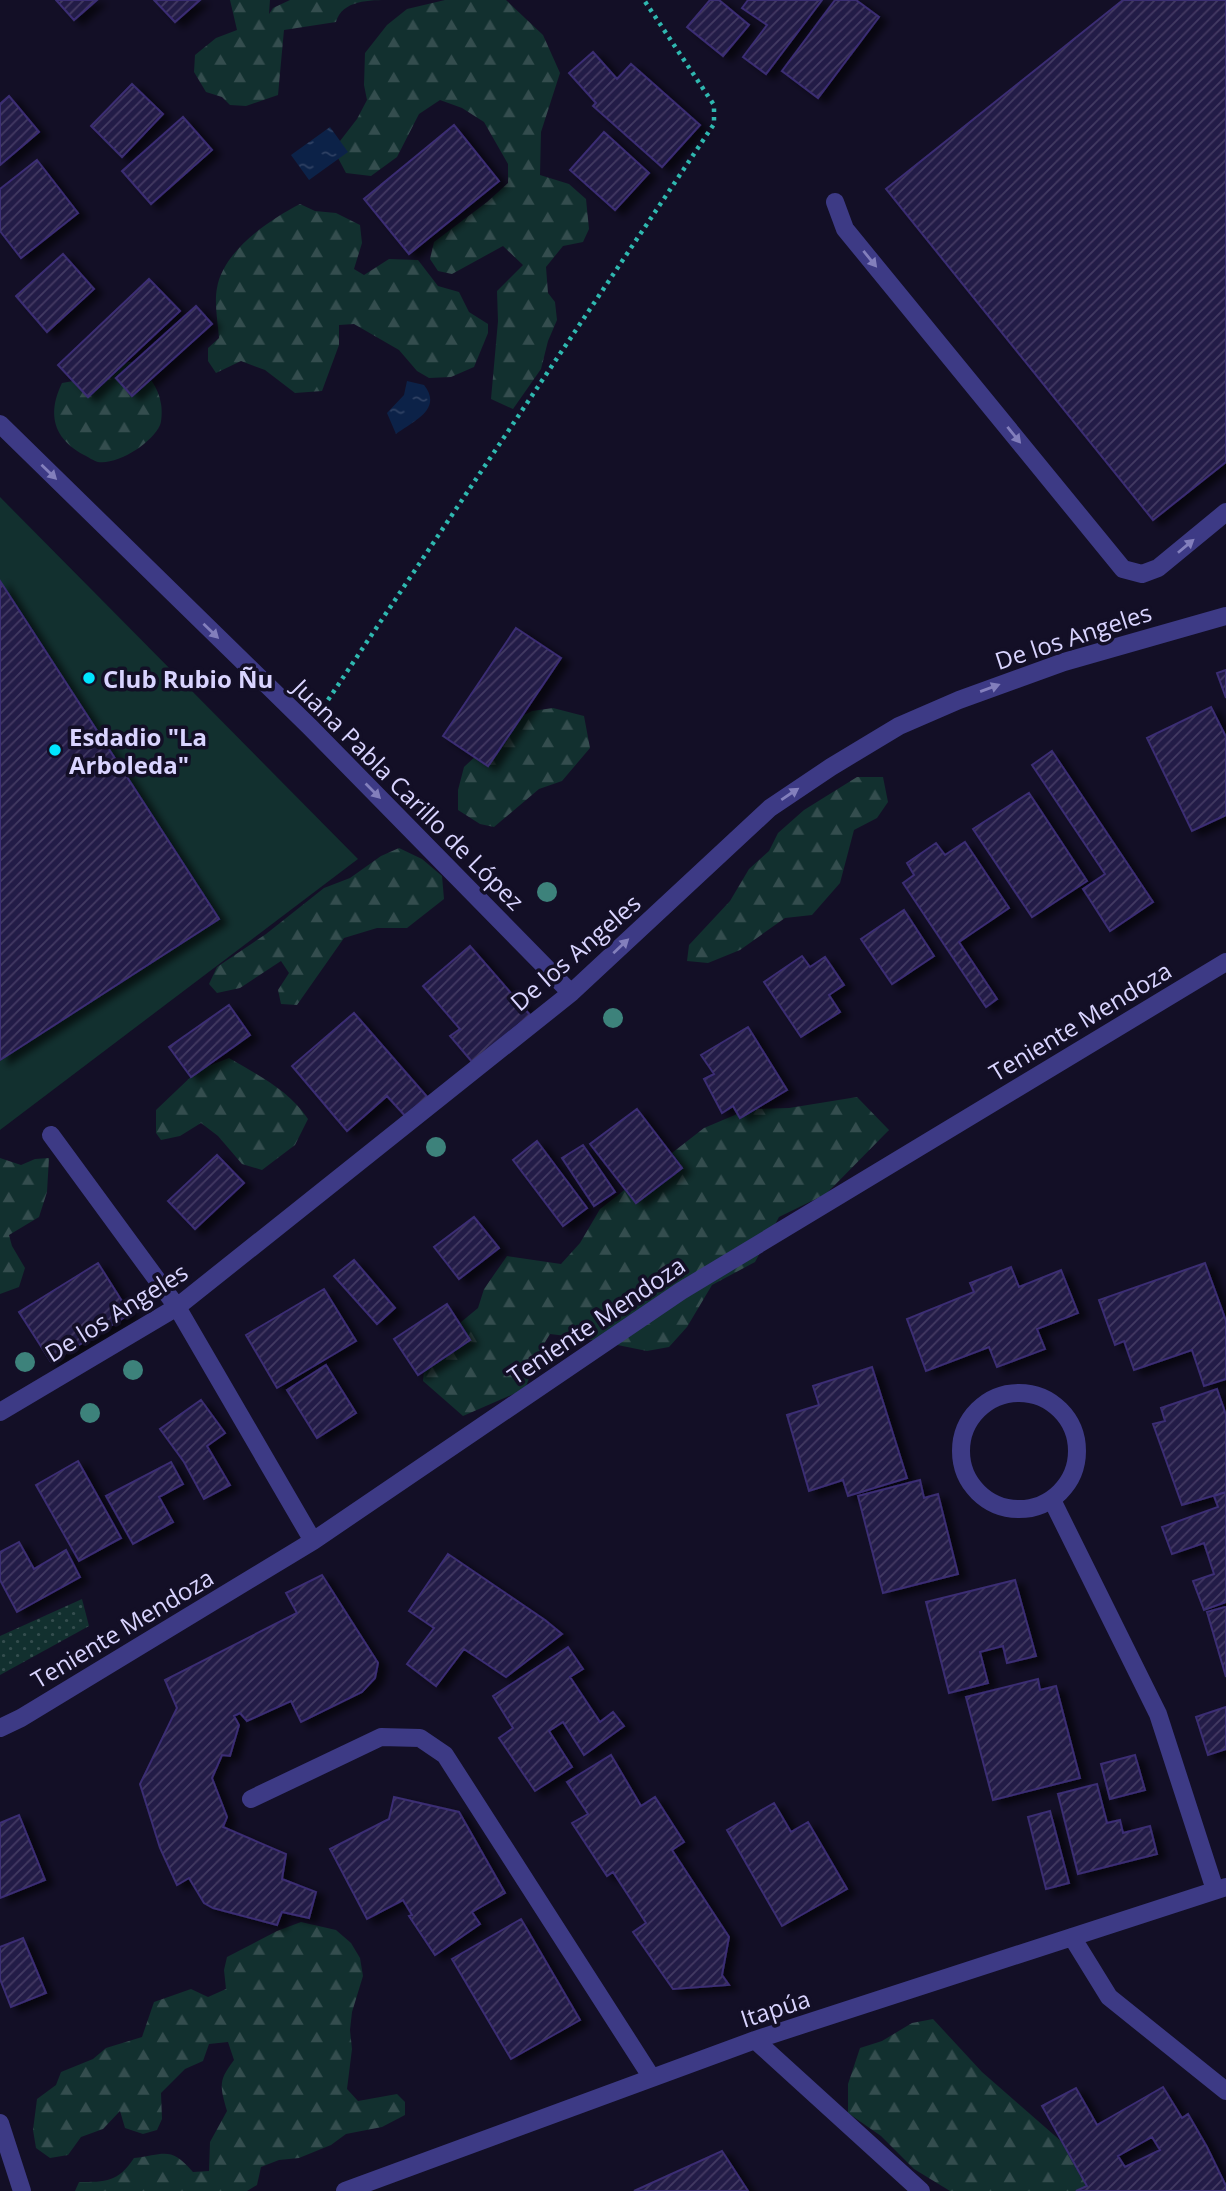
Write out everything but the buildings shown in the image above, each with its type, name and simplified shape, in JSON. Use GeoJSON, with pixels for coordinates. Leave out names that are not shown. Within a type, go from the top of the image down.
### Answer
{"type":"FeatureCollection","features":[{"type":"Feature","properties":{"kind":"street"},"geometry":{"type":"LineString","coordinates":[[835,202],[845,229],[1123,569],[1142,573],[1158,568],[1226,512]]}},
{"type":"Feature","properties":{"kind":"street","name":"Juana Pabla Carillo de López"},"geometry":{"type":"LineString","coordinates":[[0,425],[310,727],[571,993]]}},
{"type":"Feature","properties":{"kind":"street","name":"De los Angeles"},"geometry":{"type":"LineString","coordinates":[[0,1412],[177,1307],[571,993],[770,808],[831,767],[899,726],[959,700],[1064,662],[1226,616]]}},
{"type":"Feature","properties":{"kind":"street","name":"Teniente Mendoza"},"geometry":{"type":"LineString","coordinates":[[0,1728],[22,1718],[313,1541],[681,1291],[1226,962]]}},
{"type":"Feature","properties":{"kind":"street"},"geometry":{"type":"LineString","coordinates":[[51,1135],[177,1307],[313,1541]]}},
{"type":"Feature","properties":{"kind":"street"},"geometry":{"type":"LineString","coordinates":[[1027,1393],[1054,1403],[1072,1425],[1078,1452],[1071,1480],[1052,1500],[1025,1510],[997,1506],[974,1489],[961,1464],[962,1436],[975,1411],[999,1395],[1027,1393]]}},
{"type":"Feature","properties":{"kind":"street"},"geometry":{"type":"LineString","coordinates":[[1052,1500],[1158,1714],[1220,1888]]}},
{"type":"Feature","properties":{"kind":"street"},"geometry":{"type":"LineString","coordinates":[[251,1799],[382,1737],[420,1738],[445,1755],[652,2078]]}},
{"type":"Feature","properties":{"kind":"street","name":"Itapúa"},"geometry":{"type":"LineString","coordinates":[[345,2191],[755,2040],[1220,1888]]}},
{"type":"Feature","properties":{"kind":"street"},"geometry":{"type":"LineString","coordinates":[[1072,1937],[1109,1997],[1226,2091]]}},
{"type":"Feature","properties":{"kind":"street"},"geometry":{"type":"LineString","coordinates":[[755,2040],[921,2191]]}},
{"type":"Feature","properties":{"kind":"street"},"geometry":{"type":"LineString","coordinates":[[0,2123],[22,2191]]}},
{"type":"Feature","properties":{"kind":"path"},"geometry":{"type":"LineString","coordinates":[[310,727],[714,124],[714,105],[645,0]]}},
{"type":"Feature","properties":{"kind":"green space"},"geometry":{"type":"Polygon","coordinates":[[[230,0],[270,0],[269,14],[273,8],[290,0],[390,0],[350,5],[339,15],[336,22],[284,30],[278,95],[246,106],[230,105],[222,97],[206,92],[194,72],[195,55],[216,38],[237,30],[230,0]]]}},
{"type":"Feature","properties":{"kind":"green space"},"geometry":{"type":"Polygon","coordinates":[[[445,0],[506,0],[543,35],[560,73],[541,132],[540,175],[569,184],[586,199],[589,229],[583,242],[563,246],[546,267],[548,293],[555,302],[557,320],[541,369],[513,409],[491,399],[498,321],[497,291],[523,265],[503,246],[452,274],[438,271],[430,259],[434,242],[508,183],[508,164],[484,122],[462,108],[440,100],[419,114],[397,157],[371,176],[346,173],[338,158],[340,141],[367,100],[364,85],[365,53],[387,25],[407,9],[445,0]]]}},
{"type":"Feature","properties":{"kind":"green space"},"geometry":{"type":"Polygon","coordinates":[[[300,204],[315,211],[336,213],[360,225],[362,243],[354,269],[364,275],[389,259],[418,260],[438,286],[459,292],[469,312],[488,324],[488,333],[474,367],[451,377],[429,378],[417,371],[399,350],[354,324],[339,325],[339,345],[322,391],[295,393],[265,370],[241,361],[216,373],[208,361],[208,348],[219,338],[216,300],[221,274],[249,238],[300,204]]]}},
{"type":"Feature","properties":{"kind":"green space"},"geometry":{"type":"Polygon","coordinates":[[[129,362],[137,362],[155,387],[160,398],[161,423],[150,439],[134,451],[115,460],[98,462],[74,448],[59,433],[54,415],[57,394],[62,383],[79,380],[129,362]]]}},
{"type":"Feature","properties":{"kind":"green space","name":"Club Rubio Ñu"},"geometry":{"type":"Polygon","coordinates":[[[0,497],[358,859],[0,1130],[0,497]]]}},
{"type":"Feature","properties":{"kind":"green space"},"geometry":{"type":"Polygon","coordinates":[[[553,708],[584,716],[590,748],[562,781],[539,789],[494,827],[480,824],[458,810],[458,790],[464,767],[514,720],[532,711],[553,708]]]}},
{"type":"Feature","properties":{"kind":"green space"},"geometry":{"type":"Polygon","coordinates":[[[857,777],[883,777],[888,802],[877,818],[854,830],[840,883],[812,915],[785,918],[740,950],[708,963],[687,961],[689,945],[730,901],[749,869],[769,851],[778,833],[804,810],[857,777]]]}},
{"type":"Feature","properties":{"kind":"green space"},"geometry":{"type":"Polygon","coordinates":[[[399,848],[422,859],[442,876],[444,899],[407,928],[377,928],[344,938],[297,1005],[281,1004],[278,990],[289,973],[281,961],[240,988],[217,993],[209,984],[217,967],[266,934],[324,888],[350,878],[381,856],[399,848]]]}},
{"type":"Feature","properties":{"kind":"green space"},"geometry":{"type":"Polygon","coordinates":[[[229,1058],[282,1091],[308,1119],[295,1145],[262,1170],[242,1164],[218,1136],[201,1123],[180,1136],[161,1140],[156,1133],[156,1110],[198,1070],[229,1058]]]}},
{"type":"Feature","properties":{"kind":"green space"},"geometry":{"type":"Polygon","coordinates":[[[857,1097],[889,1130],[826,1194],[779,1217],[755,1262],[712,1285],[687,1327],[669,1347],[647,1351],[550,1334],[539,1352],[525,1389],[463,1416],[423,1381],[426,1351],[478,1308],[484,1289],[507,1256],[561,1264],[580,1243],[600,1209],[704,1128],[749,1109],[789,1108],[857,1097]]]}},
{"type":"Feature","properties":{"kind":"green space"},"geometry":{"type":"Polygon","coordinates":[[[0,1158],[21,1165],[35,1159],[49,1158],[47,1192],[39,1217],[9,1235],[25,1268],[19,1287],[0,1294],[0,1158]]]}},
{"type":"Feature","properties":{"kind":"green space"},"geometry":{"type":"Polygon","coordinates":[[[82,1599],[89,1626],[0,1675],[0,1636],[82,1599]]]}},
{"type":"Feature","properties":{"kind":"green space"},"geometry":{"type":"Polygon","coordinates":[[[301,1922],[336,1930],[351,1943],[360,1958],[363,1976],[352,2012],[352,2049],[347,2089],[358,2101],[397,2094],[405,2102],[405,2115],[382,2127],[346,2134],[331,2145],[299,2158],[279,2160],[261,2167],[257,2185],[247,2191],[75,2191],[79,2182],[111,2179],[122,2172],[134,2158],[153,2155],[173,2155],[193,2172],[209,2171],[210,2142],[227,2111],[222,2084],[225,2073],[234,2060],[228,2042],[209,2044],[203,2061],[185,2069],[161,2093],[162,2119],[157,2130],[143,2134],[125,2128],[120,2111],[103,2129],[81,2137],[68,2155],[50,2158],[36,2148],[33,2130],[37,2099],[56,2085],[61,2072],[93,2059],[106,2048],[142,2037],[154,2002],[191,1989],[208,1997],[226,1989],[224,1970],[227,1957],[277,1931],[301,1922]]]}},
{"type":"Feature","properties":{"kind":"green space"},"geometry":{"type":"Polygon","coordinates":[[[933,2019],[982,2072],[1109,2183],[1107,2191],[950,2191],[914,2169],[881,2136],[848,2113],[848,2084],[860,2048],[882,2041],[912,2023],[933,2019]]]}},
{"type":"Feature","properties":{"kind":"water"},"geometry":{"type":"Polygon","coordinates":[[[330,127],[348,152],[309,180],[291,155],[330,127]]]}},
{"type":"Feature","properties":{"kind":"water"},"geometry":{"type":"Polygon","coordinates":[[[407,381],[424,385],[430,401],[424,414],[396,434],[387,413],[404,395],[407,381]]]}},
{"type":"Feature","properties":{"kind":"place","name":"Club Rubio Ñu"},"geometry":{"type":"Point","coordinates":[89,678]}},
{"type":"Feature","properties":{"kind":"place","name":"Esdadio \"La Arboleda\""},"geometry":{"type":"Point","coordinates":[55,750]}}]}
